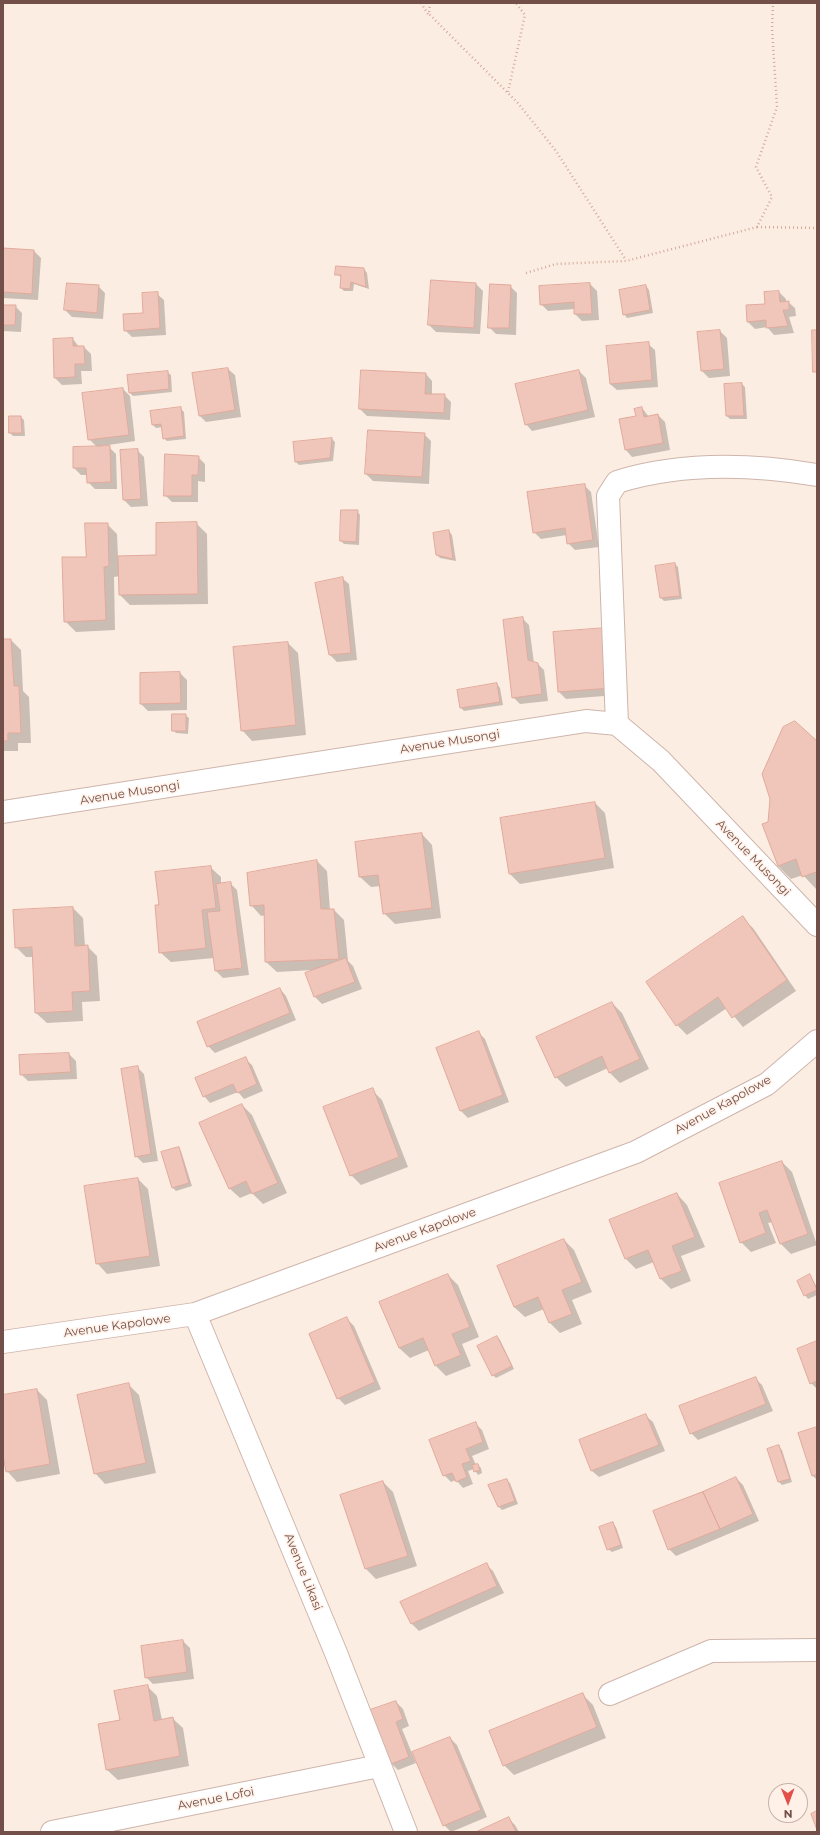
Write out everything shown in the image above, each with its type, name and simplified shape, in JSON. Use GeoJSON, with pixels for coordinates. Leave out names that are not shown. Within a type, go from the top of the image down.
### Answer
{"type":"FeatureCollection","features":[{"type":"Feature","properties":{"kind":"street"},"geometry":{"type":"LineString","coordinates":[[617,724],[608,496],[617,482],[652,473],[690,468],[779,469],[817,475]]}},
{"type":"Feature","properties":{"kind":"street","name":"Avenue Musongi"},"geometry":{"type":"LineString","coordinates":[[3,812],[586,721],[617,724],[661,761],[817,925]]}},
{"type":"Feature","properties":{"kind":"street","name":"Avenue Kapolowe"},"geometry":{"type":"LineString","coordinates":[[3,1342],[195,1314],[636,1152],[768,1084],[817,1041]]}},
{"type":"Feature","properties":{"kind":"street","name":"Avenue Likasi"},"geometry":{"type":"LineString","coordinates":[[195,1314],[336,1654],[406,1832]]}},
{"type":"Feature","properties":{"kind":"street"},"geometry":{"type":"LineString","coordinates":[[610,1694],[711,1651],[817,1650]]}},
{"type":"Feature","properties":{"kind":"street","name":"Avenue Lofoi"},"geometry":{"type":"LineString","coordinates":[[52,1832],[379,1766]]}},
{"type":"Feature","properties":{"kind":"path"},"geometry":{"type":"LineString","coordinates":[[421,3],[429,14],[508,92],[556,151],[626,261]]}},
{"type":"Feature","properties":{"kind":"path"},"geometry":{"type":"LineString","coordinates":[[429,14],[430,3]]}},
{"type":"Feature","properties":{"kind":"path"},"geometry":{"type":"LineString","coordinates":[[508,92],[525,15],[516,3]]}},
{"type":"Feature","properties":{"kind":"path"},"geometry":{"type":"LineString","coordinates":[[756,227],[772,197],[756,167],[777,107],[772,29],[773,3]]}},
{"type":"Feature","properties":{"kind":"path"},"geometry":{"type":"LineString","coordinates":[[526,273],[556,264],[626,261],[756,227],[817,228]]}},
{"type":"Feature","properties":{"kind":"building"},"geometry":{"type":"Polygon","coordinates":[[[3,248],[34,250],[32,294],[3,292],[3,248]]]}},
{"type":"Feature","properties":{"kind":"building"},"geometry":{"type":"Polygon","coordinates":[[[336,266],[364,268],[366,287],[351,282],[350,289],[340,288],[341,275],[335,275],[336,266]]]}},
{"type":"Feature","properties":{"kind":"building"},"geometry":{"type":"Polygon","coordinates":[[[431,280],[476,283],[474,328],[428,325],[431,280]]]}},
{"type":"Feature","properties":{"kind":"building"},"geometry":{"type":"Polygon","coordinates":[[[67,283],[99,285],[97,313],[64,310],[67,283]]]}},
{"type":"Feature","properties":{"kind":"building"},"geometry":{"type":"Polygon","coordinates":[[[590,283],[592,314],[574,314],[574,302],[540,305],[539,286],[590,283]]]}},
{"type":"Feature","properties":{"kind":"building"},"geometry":{"type":"Polygon","coordinates":[[[490,284],[511,285],[509,328],[488,328],[490,284]]]}},
{"type":"Feature","properties":{"kind":"building"},"geometry":{"type":"Polygon","coordinates":[[[646,285],[650,310],[623,315],[619,290],[646,285]]]}},
{"type":"Feature","properties":{"kind":"building"},"geometry":{"type":"Polygon","coordinates":[[[779,291],[780,302],[789,301],[789,310],[783,310],[788,326],[766,328],[766,320],[747,322],[746,305],[765,304],[764,292],[779,291]]]}},
{"type":"Feature","properties":{"kind":"building"},"geometry":{"type":"Polygon","coordinates":[[[158,292],[160,328],[124,331],[123,314],[143,313],[142,293],[158,292]]]}},
{"type":"Feature","properties":{"kind":"building"},"geometry":{"type":"Polygon","coordinates":[[[3,305],[16,305],[15,325],[3,325],[3,305]]]}},
{"type":"Feature","properties":{"kind":"building"},"geometry":{"type":"Polygon","coordinates":[[[720,330],[724,369],[701,371],[697,332],[720,330]]]}},
{"type":"Feature","properties":{"kind":"building"},"geometry":{"type":"Polygon","coordinates":[[[812,330],[817,330],[817,372],[813,372],[812,330]]]}},
{"type":"Feature","properties":{"kind":"building"},"geometry":{"type":"Polygon","coordinates":[[[73,338],[73,346],[84,346],[85,364],[75,364],[75,377],[54,378],[53,339],[73,338]]]}},
{"type":"Feature","properties":{"kind":"building"},"geometry":{"type":"Polygon","coordinates":[[[649,342],[652,380],[610,384],[606,346],[649,342]]]}},
{"type":"Feature","properties":{"kind":"building"},"geometry":{"type":"Polygon","coordinates":[[[228,368],[235,410],[199,416],[192,373],[228,368]]]}},
{"type":"Feature","properties":{"kind":"building"},"geometry":{"type":"Polygon","coordinates":[[[361,370],[426,373],[425,394],[445,394],[444,413],[359,409],[361,370]]]}},
{"type":"Feature","properties":{"kind":"building"},"geometry":{"type":"Polygon","coordinates":[[[579,370],[588,410],[525,425],[515,384],[579,370]]]}},
{"type":"Feature","properties":{"kind":"building"},"geometry":{"type":"Polygon","coordinates":[[[168,371],[169,389],[129,393],[127,375],[168,371]]]}},
{"type":"Feature","properties":{"kind":"building"},"geometry":{"type":"Polygon","coordinates":[[[742,383],[744,416],[726,416],[724,384],[742,383]]]}},
{"type":"Feature","properties":{"kind":"building"},"geometry":{"type":"Polygon","coordinates":[[[123,388],[129,435],[88,440],[82,393],[123,388]]]}},
{"type":"Feature","properties":{"kind":"building"},"geometry":{"type":"Polygon","coordinates":[[[181,407],[184,436],[163,439],[161,424],[152,425],[150,411],[181,407]]]}},
{"type":"Feature","properties":{"kind":"building"},"geometry":{"type":"Polygon","coordinates":[[[642,407],[644,417],[658,414],[663,443],[625,450],[619,419],[636,416],[634,409],[642,407]]]}},
{"type":"Feature","properties":{"kind":"building"},"geometry":{"type":"Polygon","coordinates":[[[9,416],[21,416],[22,433],[9,433],[9,416]]]}},
{"type":"Feature","properties":{"kind":"building"},"geometry":{"type":"Polygon","coordinates":[[[368,430],[425,433],[422,477],[365,474],[368,430]]]}},
{"type":"Feature","properties":{"kind":"building"},"geometry":{"type":"Polygon","coordinates":[[[332,438],[330,458],[295,462],[293,442],[332,438]]]}},
{"type":"Feature","properties":{"kind":"building"},"geometry":{"type":"Polygon","coordinates":[[[110,446],[111,482],[87,483],[86,468],[73,468],[73,447],[110,446]]]}},
{"type":"Feature","properties":{"kind":"building"},"geometry":{"type":"Polygon","coordinates":[[[138,449],[141,499],[123,500],[120,450],[138,449]]]}},
{"type":"Feature","properties":{"kind":"building"},"geometry":{"type":"Polygon","coordinates":[[[165,454],[199,456],[198,475],[192,475],[192,496],[164,496],[165,454]]]}},
{"type":"Feature","properties":{"kind":"building"},"geometry":{"type":"Polygon","coordinates":[[[585,484],[593,540],[567,544],[565,528],[533,533],[527,492],[585,484]]]}},
{"type":"Feature","properties":{"kind":"building"},"geometry":{"type":"Polygon","coordinates":[[[341,510],[358,510],[356,542],[340,541],[341,510]]]}},
{"type":"Feature","properties":{"kind":"building"},"geometry":{"type":"Polygon","coordinates":[[[197,522],[198,594],[119,595],[118,556],[156,555],[156,523],[197,522]]]}},
{"type":"Feature","properties":{"kind":"building"},"geometry":{"type":"Polygon","coordinates":[[[85,523],[108,523],[109,566],[104,567],[106,620],[64,622],[62,557],[86,557],[85,523]]]}},
{"type":"Feature","properties":{"kind":"building"},"geometry":{"type":"Polygon","coordinates":[[[449,530],[453,559],[436,555],[433,533],[449,530]]]}},
{"type":"Feature","properties":{"kind":"building"},"geometry":{"type":"Polygon","coordinates":[[[675,563],[680,596],[660,598],[655,566],[675,563]]]}},
{"type":"Feature","properties":{"kind":"building"},"geometry":{"type":"Polygon","coordinates":[[[343,577],[351,653],[329,655],[315,583],[343,577]]]}},
{"type":"Feature","properties":{"kind":"building"},"geometry":{"type":"Polygon","coordinates":[[[523,617],[528,660],[538,663],[542,694],[512,698],[503,620],[523,617]]]}},
{"type":"Feature","properties":{"kind":"building"},"geometry":{"type":"Polygon","coordinates":[[[606,628],[611,688],[558,692],[553,632],[606,628]]]}},
{"type":"Feature","properties":{"kind":"building"},"geometry":{"type":"Polygon","coordinates":[[[3,639],[11,639],[14,686],[19,686],[21,733],[8,733],[8,741],[3,741],[3,639]]]}},
{"type":"Feature","properties":{"kind":"building"},"geometry":{"type":"Polygon","coordinates":[[[288,642],[296,725],[241,731],[233,647],[288,642]]]}},
{"type":"Feature","properties":{"kind":"building"},"geometry":{"type":"Polygon","coordinates":[[[180,672],[181,703],[140,704],[140,673],[180,672]]]}},
{"type":"Feature","properties":{"kind":"building"},"geometry":{"type":"Polygon","coordinates":[[[497,683],[500,702],[460,708],[457,690],[497,683]]]}},
{"type":"Feature","properties":{"kind":"building"},"geometry":{"type":"Polygon","coordinates":[[[172,714],[186,714],[186,731],[172,731],[172,714]]]}},
{"type":"Feature","properties":{"kind":"building"},"geometry":{"type":"Polygon","coordinates":[[[795,721],[817,741],[817,875],[816,872],[802,877],[796,859],[778,866],[762,824],[768,822],[770,799],[762,774],[783,727],[795,721]]]}},
{"type":"Feature","properties":{"kind":"building"},"geometry":{"type":"Polygon","coordinates":[[[595,802],[605,858],[509,874],[500,818],[595,802]]]}},
{"type":"Feature","properties":{"kind":"building"},"geometry":{"type":"Polygon","coordinates":[[[422,833],[432,908],[383,914],[378,875],[359,877],[355,842],[422,833]]]}},
{"type":"Feature","properties":{"kind":"building"},"geometry":{"type":"Polygon","coordinates":[[[317,860],[321,909],[334,909],[339,959],[265,962],[264,905],[250,906],[247,873],[317,860]]]}},
{"type":"Feature","properties":{"kind":"building"},"geometry":{"type":"Polygon","coordinates":[[[211,866],[216,908],[202,910],[206,948],[159,953],[155,905],[159,905],[155,872],[211,866]]]}},
{"type":"Feature","properties":{"kind":"building"},"geometry":{"type":"Polygon","coordinates":[[[231,882],[242,968],[215,971],[207,912],[220,911],[216,884],[231,882]]]}},
{"type":"Feature","properties":{"kind":"building"},"geometry":{"type":"Polygon","coordinates":[[[73,907],[75,946],[88,945],[90,991],[72,992],[73,1011],[35,1013],[32,947],[15,948],[13,910],[73,907]]]}},
{"type":"Feature","properties":{"kind":"building"},"geometry":{"type":"Polygon","coordinates":[[[743,916],[787,980],[732,1018],[718,997],[676,1026],[646,982],[743,916]]]}},
{"type":"Feature","properties":{"kind":"building"},"geometry":{"type":"Polygon","coordinates":[[[346,958],[355,982],[314,997],[305,973],[346,958]]]}},
{"type":"Feature","properties":{"kind":"building"},"geometry":{"type":"Polygon","coordinates":[[[280,988],[290,1013],[207,1047],[197,1022],[280,988]]]}},
{"type":"Feature","properties":{"kind":"building"},"geometry":{"type":"Polygon","coordinates":[[[612,1002],[640,1059],[609,1073],[602,1056],[555,1078],[536,1037],[612,1002]]]}},
{"type":"Feature","properties":{"kind":"building"},"geometry":{"type":"Polygon","coordinates":[[[479,1031],[503,1095],[460,1111],[436,1048],[479,1031]]]}},
{"type":"Feature","properties":{"kind":"building"},"geometry":{"type":"Polygon","coordinates":[[[69,1053],[71,1072],[20,1075],[19,1055],[69,1053]]]}},
{"type":"Feature","properties":{"kind":"building"},"geometry":{"type":"Polygon","coordinates":[[[246,1057],[257,1084],[237,1093],[233,1084],[203,1097],[195,1078],[246,1057]]]}},
{"type":"Feature","properties":{"kind":"building"},"geometry":{"type":"Polygon","coordinates":[[[138,1066],[151,1154],[135,1157],[121,1069],[138,1066]]]}},
{"type":"Feature","properties":{"kind":"building"},"geometry":{"type":"Polygon","coordinates":[[[373,1088],[399,1157],[350,1176],[323,1107],[373,1088]]]}},
{"type":"Feature","properties":{"kind":"building"},"geometry":{"type":"Polygon","coordinates":[[[242,1104],[278,1183],[252,1194],[246,1181],[229,1189],[199,1123],[242,1104]]]}},
{"type":"Feature","properties":{"kind":"building"},"geometry":{"type":"Polygon","coordinates":[[[179,1147],[189,1183],[172,1188],[161,1152],[179,1147]]]}},
{"type":"Feature","properties":{"kind":"building"},"geometry":{"type":"Polygon","coordinates":[[[782,1161],[808,1234],[780,1244],[767,1210],[759,1213],[766,1233],[740,1243],[719,1183],[782,1161]]]}},
{"type":"Feature","properties":{"kind":"building"},"geometry":{"type":"Polygon","coordinates":[[[138,1178],[150,1256],[96,1264],[84,1186],[138,1178]]]}},
{"type":"Feature","properties":{"kind":"building"},"geometry":{"type":"Polygon","coordinates":[[[677,1193],[695,1237],[672,1246],[682,1271],[660,1279],[648,1250],[625,1259],[609,1220],[677,1193]]]}},
{"type":"Feature","properties":{"kind":"building"},"geometry":{"type":"Polygon","coordinates":[[[564,1239],[582,1282],[562,1290],[572,1314],[549,1323],[538,1297],[514,1307],[497,1266],[564,1239]]]}},
{"type":"Feature","properties":{"kind":"building"},"geometry":{"type":"Polygon","coordinates":[[[448,1274],[470,1327],[452,1334],[461,1355],[435,1366],[423,1338],[399,1348],[379,1302],[448,1274]]]}},
{"type":"Feature","properties":{"kind":"building"},"geometry":{"type":"Polygon","coordinates":[[[810,1274],[817,1290],[804,1296],[797,1281],[810,1274]]]}},
{"type":"Feature","properties":{"kind":"building"},"geometry":{"type":"Polygon","coordinates":[[[347,1317],[375,1382],[337,1399],[309,1334],[347,1317]]]}},
{"type":"Feature","properties":{"kind":"building"},"geometry":{"type":"Polygon","coordinates":[[[497,1336],[512,1366],[492,1376],[477,1346],[497,1336]]]}},
{"type":"Feature","properties":{"kind":"building"},"geometry":{"type":"Polygon","coordinates":[[[817,1341],[817,1381],[810,1384],[797,1349],[817,1341]]]}},
{"type":"Feature","properties":{"kind":"building"},"geometry":{"type":"Polygon","coordinates":[[[756,1377],[766,1404],[690,1434],[679,1406],[756,1377]]]}},
{"type":"Feature","properties":{"kind":"building"},"geometry":{"type":"Polygon","coordinates":[[[129,1383],[146,1463],[94,1474],[77,1395],[129,1383]]]}},
{"type":"Feature","properties":{"kind":"building"},"geometry":{"type":"Polygon","coordinates":[[[37,1389],[50,1464],[6,1472],[3,1456],[3,1395],[37,1389]]]}},
{"type":"Feature","properties":{"kind":"building"},"geometry":{"type":"Polygon","coordinates":[[[646,1414],[659,1445],[591,1471],[579,1440],[646,1414]]]}},
{"type":"Feature","properties":{"kind":"building"},"geometry":{"type":"Polygon","coordinates":[[[476,1422],[483,1442],[466,1449],[471,1461],[462,1464],[467,1477],[456,1482],[452,1473],[443,1476],[429,1440],[476,1422]]]}},
{"type":"Feature","properties":{"kind":"building"},"geometry":{"type":"Polygon","coordinates":[[[817,1427],[817,1474],[812,1476],[798,1433],[817,1427]]]}},
{"type":"Feature","properties":{"kind":"building"},"geometry":{"type":"Polygon","coordinates":[[[779,1445],[790,1479],[778,1482],[767,1449],[779,1445]]]}},
{"type":"Feature","properties":{"kind":"building"},"geometry":{"type":"Polygon","coordinates":[[[478,1464],[480,1470],[474,1472],[472,1465],[478,1464]]]}},
{"type":"Feature","properties":{"kind":"building"},"geometry":{"type":"Polygon","coordinates":[[[736,1477],[753,1514],[720,1529],[703,1492],[736,1477]]]}},
{"type":"Feature","properties":{"kind":"building"},"geometry":{"type":"Polygon","coordinates":[[[507,1479],[515,1501],[498,1507],[488,1485],[507,1479]]]}},
{"type":"Feature","properties":{"kind":"building"},"geometry":{"type":"Polygon","coordinates":[[[383,1481],[408,1556],[365,1569],[340,1495],[383,1481]]]}},
{"type":"Feature","properties":{"kind":"building"},"geometry":{"type":"Polygon","coordinates":[[[703,1492],[720,1529],[668,1550],[653,1511],[703,1492]]]}},
{"type":"Feature","properties":{"kind":"building"},"geometry":{"type":"Polygon","coordinates":[[[613,1522],[621,1545],[607,1550],[599,1527],[613,1522]]]}},
{"type":"Feature","properties":{"kind":"building"},"geometry":{"type":"Polygon","coordinates":[[[487,1563],[497,1586],[411,1624],[400,1602],[487,1563]]]}},
{"type":"Feature","properties":{"kind":"building"},"geometry":{"type":"Polygon","coordinates":[[[183,1640],[187,1672],[145,1678],[141,1646],[183,1640]]]}},
{"type":"Feature","properties":{"kind":"building"},"geometry":{"type":"Polygon","coordinates":[[[148,1685],[154,1721],[173,1717],[180,1756],[106,1770],[98,1724],[120,1720],[114,1691],[148,1685]]]}},
{"type":"Feature","properties":{"kind":"building"},"geometry":{"type":"Polygon","coordinates":[[[583,1693],[597,1727],[503,1766],[489,1731],[583,1693]]]}},
{"type":"Feature","properties":{"kind":"building"},"geometry":{"type":"Polygon","coordinates":[[[396,1701],[403,1719],[396,1722],[409,1757],[391,1764],[370,1710],[396,1701]]]}},
{"type":"Feature","properties":{"kind":"building"},"geometry":{"type":"Polygon","coordinates":[[[450,1737],[481,1810],[443,1826],[412,1752],[450,1737]]]}},
{"type":"Feature","properties":{"kind":"building"},"geometry":{"type":"Polygon","coordinates":[[[817,1811],[817,1830],[811,1814],[817,1811]]]}},
{"type":"Feature","properties":{"kind":"building"},"geometry":{"type":"Polygon","coordinates":[[[509,1817],[516,1832],[476,1832],[509,1817]]]}}]}
